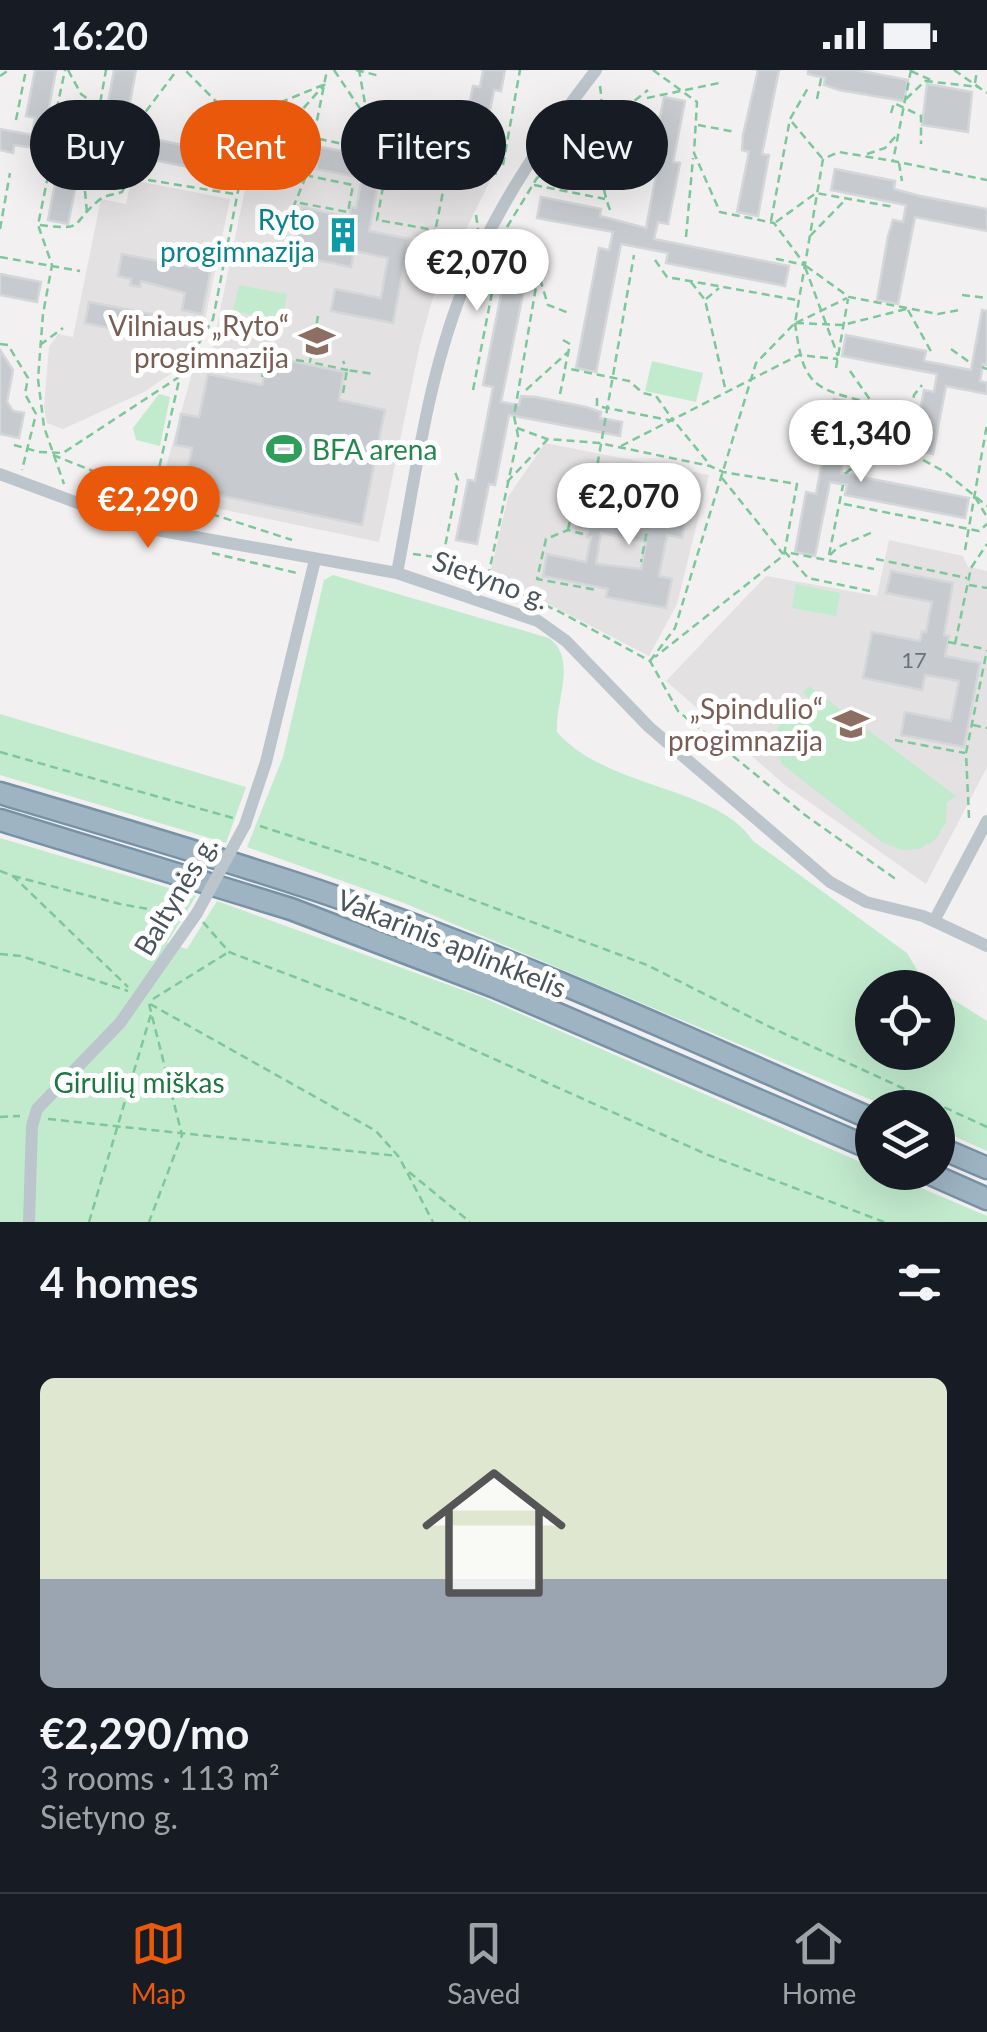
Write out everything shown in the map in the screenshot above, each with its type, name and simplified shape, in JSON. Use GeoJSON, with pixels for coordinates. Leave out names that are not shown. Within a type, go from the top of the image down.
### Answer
{"type":"FeatureCollection","features":[{"type":"Feature","properties":{"kind":"highway","name":"Vakarinis aplinkkelis"},"geometry":{"type":"LineString","coordinates":[[0,793],[321,892],[448,939],[855,1112]]}},
{"type":"Feature","properties":{"kind":"highway","name":"Vakarinis aplinkkelis"},"geometry":{"type":"LineString","coordinates":[[0,820],[291,909],[495,986],[855,1142]]}},
{"type":"Feature","properties":{"kind":"highway"},"geometry":{"type":"LineString","coordinates":[[955,1154],[987,1168]]}},
{"type":"Feature","properties":{"kind":"highway"},"geometry":{"type":"LineString","coordinates":[[955,1185],[987,1199]]}},
{"type":"Feature","properties":{"kind":"street"},"geometry":{"type":"LineString","coordinates":[[398,574],[436,375],[467,279],[518,179],[597,75]]}},
{"type":"Feature","properties":{"kind":"street","name":"Sietyno g."},"geometry":{"type":"LineString","coordinates":[[0,474],[145,528],[398,574],[482,600],[554,629],[638,717],[830,882],[866,902],[934,920],[987,946]]}},
{"type":"Feature","properties":{"kind":"street","name":"Baltynės g."},"geometry":{"type":"LineString","coordinates":[[34,1118],[42,1100],[141,997],[196,915],[246,823],[270,748],[315,560]]}},
{"type":"Feature","properties":{"kind":"street"},"geometry":{"type":"LineString","coordinates":[[934,920],[987,821]]}},
{"type":"Feature","properties":{"kind":"street"},"geometry":{"type":"LineString","coordinates":[[28,1222],[34,1118]]}},
{"type":"Feature","properties":{"kind":"path"},"geometry":{"type":"LineString","coordinates":[[0,76],[8,70]]}},
{"type":"Feature","properties":{"kind":"path"},"geometry":{"type":"LineString","coordinates":[[16,120],[26,70]]}},
{"type":"Feature","properties":{"kind":"path"},"geometry":{"type":"LineString","coordinates":[[66,70],[89,100]]}},
{"type":"Feature","properties":{"kind":"path"},"geometry":{"type":"LineString","coordinates":[[59,100],[66,70]]}},
{"type":"Feature","properties":{"kind":"path"},"geometry":{"type":"LineString","coordinates":[[100,100],[106,70]]}},
{"type":"Feature","properties":{"kind":"path"},"geometry":{"type":"LineString","coordinates":[[154,100],[176,70]]}},
{"type":"Feature","properties":{"kind":"path"},"geometry":{"type":"LineString","coordinates":[[185,70],[214,100]]}},
{"type":"Feature","properties":{"kind":"path"},"geometry":{"type":"LineString","coordinates":[[321,102],[327,70]]}},
{"type":"Feature","properties":{"kind":"path"},"geometry":{"type":"LineString","coordinates":[[334,70],[354,100]]}},
{"type":"Feature","properties":{"kind":"path"},"geometry":{"type":"LineString","coordinates":[[506,147],[520,70]]}},
{"type":"Feature","properties":{"kind":"path"},"geometry":{"type":"LineString","coordinates":[[653,70],[696,102],[686,237]]}},
{"type":"Feature","properties":{"kind":"path"},"geometry":{"type":"LineString","coordinates":[[893,161],[910,70],[932,81],[977,86]]}},
{"type":"Feature","properties":{"kind":"path"},"geometry":{"type":"LineString","coordinates":[[954,70],[987,93]]}},
{"type":"Feature","properties":{"kind":"path"},"geometry":{"type":"LineString","coordinates":[[977,70],[977,86]]}},
{"type":"Feature","properties":{"kind":"path"},"geometry":{"type":"LineString","coordinates":[[364,100],[358,71],[380,76]]}},
{"type":"Feature","properties":{"kind":"path"},"geometry":{"type":"LineString","coordinates":[[817,99],[822,74]]}},
{"type":"Feature","properties":{"kind":"path"},"geometry":{"type":"LineString","coordinates":[[597,75],[601,100]]}},
{"type":"Feature","properties":{"kind":"path"},"geometry":{"type":"LineString","coordinates":[[891,113],[894,103],[904,102],[917,87],[932,81]]}},
{"type":"Feature","properties":{"kind":"path"},"geometry":{"type":"LineString","coordinates":[[647,98],[719,83]]}},
{"type":"Feature","properties":{"kind":"path"},"geometry":{"type":"LineString","coordinates":[[284,100],[324,84]]}},
{"type":"Feature","properties":{"kind":"path"},"geometry":{"type":"LineString","coordinates":[[310,100],[324,84]]}},
{"type":"Feature","properties":{"kind":"path"},"geometry":{"type":"LineString","coordinates":[[772,223],[790,120],[808,88]]}},
{"type":"Feature","properties":{"kind":"path"},"geometry":{"type":"LineString","coordinates":[[636,100],[648,90]]}},
{"type":"Feature","properties":{"kind":"path"},"geometry":{"type":"LineString","coordinates":[[904,102],[921,116],[921,144]]}},
{"type":"Feature","properties":{"kind":"path"},"geometry":{"type":"LineString","coordinates":[[790,120],[823,159]]}},
{"type":"Feature","properties":{"kind":"path"},"geometry":{"type":"LineString","coordinates":[[697,124],[736,132]]}},
{"type":"Feature","properties":{"kind":"path"},"geometry":{"type":"LineString","coordinates":[[862,156],[885,148],[898,134]]}},
{"type":"Feature","properties":{"kind":"path"},"geometry":{"type":"LineString","coordinates":[[823,159],[839,152],[987,180]]}},
{"type":"Feature","properties":{"kind":"path"},"geometry":{"type":"LineString","coordinates":[[694,153],[720,212],[772,223],[805,266],[849,297],[938,314],[959,310]]}},
{"type":"Feature","properties":{"kind":"path"},"geometry":{"type":"LineString","coordinates":[[823,159],[795,324],[799,355],[816,386],[868,402]]}},
{"type":"Feature","properties":{"kind":"path"},"geometry":{"type":"LineString","coordinates":[[899,162],[902,182]]}},
{"type":"Feature","properties":{"kind":"path"},"geometry":{"type":"LineString","coordinates":[[0,228],[10,173]]}},
{"type":"Feature","properties":{"kind":"path"},"geometry":{"type":"LineString","coordinates":[[38,225],[67,228],[82,222],[102,197],[122,192],[130,178],[235,197]]}},
{"type":"Feature","properties":{"kind":"path"},"geometry":{"type":"LineString","coordinates":[[298,203],[348,212],[354,185],[321,179]]}},
{"type":"Feature","properties":{"kind":"path"},"geometry":{"type":"LineString","coordinates":[[45,190],[38,225],[52,265],[40,345],[40,410],[66,488]]}},
{"type":"Feature","properties":{"kind":"path"},"geometry":{"type":"LineString","coordinates":[[84,190],[87,214]]}},
{"type":"Feature","properties":{"kind":"path"},"geometry":{"type":"LineString","coordinates":[[233,190],[235,197]]}},
{"type":"Feature","properties":{"kind":"path"},"geometry":{"type":"LineString","coordinates":[[145,528],[180,376],[213,319],[237,190]]}},
{"type":"Feature","properties":{"kind":"path"},"geometry":{"type":"LineString","coordinates":[[293,208],[302,190]]}},
{"type":"Feature","properties":{"kind":"path"},"geometry":{"type":"LineString","coordinates":[[382,190],[377,220],[468,232]]}},
{"type":"Feature","properties":{"kind":"path"},"geometry":{"type":"LineString","coordinates":[[436,230],[445,190]]}},
{"type":"Feature","properties":{"kind":"path"},"geometry":{"type":"LineString","coordinates":[[507,227],[529,190]]}},
{"type":"Feature","properties":{"kind":"path"},"geometry":{"type":"LineString","coordinates":[[564,190],[605,198]]}},
{"type":"Feature","properties":{"kind":"path"},"geometry":{"type":"LineString","coordinates":[[603,190],[611,212]]}},
{"type":"Feature","properties":{"kind":"path"},"geometry":{"type":"LineString","coordinates":[[772,223],[816,193],[894,207]]}},
{"type":"Feature","properties":{"kind":"path"},"geometry":{"type":"LineString","coordinates":[[809,238],[846,198]]}},
{"type":"Feature","properties":{"kind":"path"},"geometry":{"type":"LineString","coordinates":[[476,215],[479,232]]}},
{"type":"Feature","properties":{"kind":"path"},"geometry":{"type":"LineString","coordinates":[[497,267],[509,258],[511,250],[500,242]]}},
{"type":"Feature","properties":{"kind":"path"},"geometry":{"type":"LineString","coordinates":[[474,390],[497,267],[496,254]]}},
{"type":"Feature","properties":{"kind":"path"},"geometry":{"type":"LineString","coordinates":[[532,254],[548,305],[568,313]]}},
{"type":"Feature","properties":{"kind":"path"},"geometry":{"type":"LineString","coordinates":[[777,254],[777,258],[805,266]]}},
{"type":"Feature","properties":{"kind":"path"},"geometry":{"type":"LineString","coordinates":[[593,490],[634,255]]}},
{"type":"Feature","properties":{"kind":"path"},"geometry":{"type":"LineString","coordinates":[[0,257],[80,271]]}},
{"type":"Feature","properties":{"kind":"path"},"geometry":{"type":"LineString","coordinates":[[655,260],[667,277],[798,301]]}},
{"type":"Feature","properties":{"kind":"path"},"geometry":{"type":"LineString","coordinates":[[805,266],[838,358]]}},
{"type":"Feature","properties":{"kind":"path"},"geometry":{"type":"LineString","coordinates":[[488,579],[517,428],[514,416],[538,274]]}},
{"type":"Feature","properties":{"kind":"path"},"geometry":{"type":"LineString","coordinates":[[692,282],[705,300],[726,393]]}},
{"type":"Feature","properties":{"kind":"path"},"geometry":{"type":"LineString","coordinates":[[705,300],[722,286]]}},
{"type":"Feature","properties":{"kind":"path"},"geometry":{"type":"LineString","coordinates":[[962,295],[987,298]]}},
{"type":"Feature","properties":{"kind":"path"},"geometry":{"type":"LineString","coordinates":[[650,661],[675,628],[756,363],[795,324],[849,297]]}},
{"type":"Feature","properties":{"kind":"path"},"geometry":{"type":"LineString","coordinates":[[836,368],[849,297]]}},
{"type":"Feature","properties":{"kind":"path"},"geometry":{"type":"LineString","coordinates":[[795,324],[843,324],[908,309]]}},
{"type":"Feature","properties":{"kind":"path"},"geometry":{"type":"LineString","coordinates":[[908,309],[933,355]]}},
{"type":"Feature","properties":{"kind":"path"},"geometry":{"type":"LineString","coordinates":[[310,362],[318,316]]}},
{"type":"Feature","properties":{"kind":"path"},"geometry":{"type":"LineString","coordinates":[[40,345],[63,328]]}},
{"type":"Feature","properties":{"kind":"path"},"geometry":{"type":"LineString","coordinates":[[560,394],[570,344],[563,340]]}},
{"type":"Feature","properties":{"kind":"path"},"geometry":{"type":"LineString","coordinates":[[0,344],[8,345],[28,378],[25,394],[36,414]]}},
{"type":"Feature","properties":{"kind":"path"},"geometry":{"type":"LineString","coordinates":[[952,349],[972,364]]}},
{"type":"Feature","properties":{"kind":"path"},"geometry":{"type":"LineString","coordinates":[[526,390],[569,351]]}},
{"type":"Feature","properties":{"kind":"path"},"geometry":{"type":"LineString","coordinates":[[262,376],[267,355],[374,374]]}},
{"type":"Feature","properties":{"kind":"path"},"geometry":{"type":"LineString","coordinates":[[620,447],[799,355],[838,358]]}},
{"type":"Feature","properties":{"kind":"path"},"geometry":{"type":"LineString","coordinates":[[343,393],[347,370],[344,361]]}},
{"type":"Feature","properties":{"kind":"path"},"geometry":{"type":"LineString","coordinates":[[565,368],[629,381],[643,393],[656,396],[710,466],[722,474],[808,578],[870,590]]}},
{"type":"Feature","properties":{"kind":"path"},"geometry":{"type":"LineString","coordinates":[[850,371],[905,450],[931,463],[987,506]]}},
{"type":"Feature","properties":{"kind":"path"},"geometry":{"type":"LineString","coordinates":[[52,454],[73,448],[180,376]]}},
{"type":"Feature","properties":{"kind":"path"},"geometry":{"type":"LineString","coordinates":[[905,450],[914,396],[922,385]]}},
{"type":"Feature","properties":{"kind":"path"},"geometry":{"type":"LineString","coordinates":[[597,398],[597,406],[674,422]]}},
{"type":"Feature","properties":{"kind":"path"},"geometry":{"type":"LineString","coordinates":[[857,462],[868,402]]}},
{"type":"Feature","properties":{"kind":"path"},"geometry":{"type":"LineString","coordinates":[[22,471],[40,410]]}},
{"type":"Feature","properties":{"kind":"path"},"geometry":{"type":"LineString","coordinates":[[965,550],[987,424]]}},
{"type":"Feature","properties":{"kind":"path"},"geometry":{"type":"LineString","coordinates":[[517,428],[548,440],[599,443],[710,466]]}},
{"type":"Feature","properties":{"kind":"path"},"geometry":{"type":"LineString","coordinates":[[846,474],[857,462],[878,456],[897,439]]}},
{"type":"Feature","properties":{"kind":"path"},"geometry":{"type":"LineString","coordinates":[[507,482],[548,440]]}},
{"type":"Feature","properties":{"kind":"path"},"geometry":{"type":"LineString","coordinates":[[14,445],[52,454],[153,496],[292,540]]}},
{"type":"Feature","properties":{"kind":"path"},"geometry":{"type":"LineString","coordinates":[[596,466],[657,477],[641,562]]}},
{"type":"Feature","properties":{"kind":"path"},"geometry":{"type":"LineString","coordinates":[[443,558],[458,480],[454,469]]}},
{"type":"Feature","properties":{"kind":"path"},"geometry":{"type":"LineString","coordinates":[[650,661],[784,553],[797,484],[722,474]]}},
{"type":"Feature","properties":{"kind":"path"},"geometry":{"type":"LineString","coordinates":[[827,558],[843,484]]}},
{"type":"Feature","properties":{"kind":"path"},"geometry":{"type":"LineString","coordinates":[[568,530],[577,487],[654,499]]}},
{"type":"Feature","properties":{"kind":"path"},"geometry":{"type":"LineString","coordinates":[[974,496],[987,517]]}},
{"type":"Feature","properties":{"kind":"path"},"geometry":{"type":"LineString","coordinates":[[844,504],[987,532]]}},
{"type":"Feature","properties":{"kind":"path"},"geometry":{"type":"LineString","coordinates":[[979,530],[987,524]]}},
{"type":"Feature","properties":{"kind":"path"},"geometry":{"type":"LineString","coordinates":[[584,534],[568,530],[546,539],[537,579],[597,590]]}},
{"type":"Feature","properties":{"kind":"path"},"geometry":{"type":"LineString","coordinates":[[827,558],[838,547],[873,532]]}},
{"type":"Feature","properties":{"kind":"path"},"geometry":{"type":"LineString","coordinates":[[955,644],[971,568],[987,544]]}},
{"type":"Feature","properties":{"kind":"path"},"geometry":{"type":"LineString","coordinates":[[784,553],[874,569]]}},
{"type":"Feature","properties":{"kind":"path"},"geometry":{"type":"LineString","coordinates":[[401,554],[443,558],[650,661],[678,712],[804,815],[897,880]]}},
{"type":"Feature","properties":{"kind":"path"},"geometry":{"type":"LineString","coordinates":[[876,559],[969,578]]}},
{"type":"Feature","properties":{"kind":"path"},"geometry":{"type":"LineString","coordinates":[[967,584],[987,588]]}},
{"type":"Feature","properties":{"kind":"path"},"geometry":{"type":"LineString","coordinates":[[948,642],[987,650],[966,753],[969,818]]}},
{"type":"Feature","properties":{"kind":"path"},"geometry":{"type":"LineString","coordinates":[[972,725],[987,728]]}},
{"type":"Feature","properties":{"kind":"path"},"geometry":{"type":"LineString","coordinates":[[895,740],[966,753]]}},
{"type":"Feature","properties":{"kind":"path"},"geometry":{"type":"LineString","coordinates":[[0,752],[377,864],[647,965],[987,1128]]}},
{"type":"Feature","properties":{"kind":"path"},"geometry":{"type":"LineString","coordinates":[[0,871],[120,904],[196,915],[229,952],[405,1019],[708,1156],[884,1222]]}},
{"type":"Feature","properties":{"kind":"path"},"geometry":{"type":"LineString","coordinates":[[14,876],[141,997],[151,1013],[182,1135],[149,1222]]}},
{"type":"Feature","properties":{"kind":"path"},"geometry":{"type":"LineString","coordinates":[[141,997],[229,952]]}},
{"type":"Feature","properties":{"kind":"path"},"geometry":{"type":"LineString","coordinates":[[0,954],[21,956],[141,997],[376,1131],[399,1156],[433,1222]]}},
{"type":"Feature","properties":{"kind":"path"},"geometry":{"type":"LineString","coordinates":[[90,1222],[151,1013]]}},
{"type":"Feature","properties":{"kind":"path"},"geometry":{"type":"LineString","coordinates":[[0,1118],[118,1126],[399,1156]]}},
{"type":"Feature","properties":{"kind":"path"},"geometry":{"type":"LineString","coordinates":[[408,1171],[470,1222]]}},
{"type":"Feature","properties":{"kind":"shaded area","name":"Vilniaus „Ryto“ progimnazija"},"geometry":{"type":"Polygon","coordinates":[[[321,146],[341,150],[341,190],[486,190],[434,294],[379,542],[158,496],[194,366],[210,360],[245,190],[321,190],[321,146]]]}},
{"type":"Feature","properties":{"kind":"shaded area"},"geometry":{"type":"Polygon","coordinates":[[[160,186],[230,199],[205,320],[177,369],[146,391],[63,429],[47,423],[44,407],[49,347],[58,334],[73,337],[101,199],[126,204],[129,190],[160,190],[160,186]]]}},
{"type":"Feature","properties":{"kind":"shaded area"},"geometry":{"type":"Polygon","coordinates":[[[545,443],[709,475],[677,604],[649,656],[490,574],[508,497],[545,443]]]}},
{"type":"Feature","properties":{"kind":"shaded area","name":"„Spindulio“ progimnazija"},"geometry":{"type":"Polygon","coordinates":[[[889,540],[963,556],[968,567],[987,571],[987,767],[926,884],[785,785],[666,681],[766,576],[877,596],[889,540]]]}},
{"type":"Feature","properties":{"kind":"green space"},"geometry":{"type":"Polygon","coordinates":[[[239,285],[287,294],[282,321],[233,311],[239,285]]]}},
{"type":"Feature","properties":{"kind":"green space"},"geometry":{"type":"Polygon","coordinates":[[[652,361],[703,373],[696,402],[645,391],[652,361]]]}},
{"type":"Feature","properties":{"kind":"green space"},"geometry":{"type":"Polygon","coordinates":[[[159,394],[170,397],[160,446],[136,440],[133,428],[159,394]]]}},
{"type":"Feature","properties":{"kind":"green space"},"geometry":{"type":"Polygon","coordinates":[[[333,575],[549,638],[558,647],[564,669],[557,732],[578,751],[631,777],[689,797],[737,823],[753,841],[907,953],[917,970],[855,970],[855,1070],[955,1070],[955,1001],[987,1021],[987,1151],[955,1137],[955,1090],[855,1090],[855,1093],[404,903],[247,847],[283,757],[324,580],[333,575]]]}},
{"type":"Feature","properties":{"kind":"green space"},"geometry":{"type":"Polygon","coordinates":[[[796,584],[840,593],[836,616],[792,608],[796,584]]]}},
{"type":"Feature","properties":{"kind":"green space"},"geometry":{"type":"Polygon","coordinates":[[[809,686],[956,796],[947,802],[946,822],[935,840],[919,849],[901,850],[882,842],[783,765],[777,734],[792,710],[812,701],[803,693],[809,686]]]}},
{"type":"Feature","properties":{"kind":"green space"},"geometry":{"type":"Polygon","coordinates":[[[0,714],[246,787],[226,843],[0,775],[0,714]]]}},
{"type":"Feature","properties":{"kind":"green space","name":"Girulių miškas"},"geometry":{"type":"Polygon","coordinates":[[[0,838],[196,896],[167,943],[187,949],[217,901],[482,997],[855,1160],[855,1190],[926,1190],[987,1216],[987,1222],[0,1222],[0,838]]]}},
{"type":"Feature","properties":{"kind":"building"},"geometry":{"type":"Polygon","coordinates":[[[35,70],[56,70],[50,100],[30,100],[30,117],[26,116],[35,70]]]}},
{"type":"Feature","properties":{"kind":"building"},"geometry":{"type":"Polygon","coordinates":[[[114,70],[136,70],[130,100],[109,100],[114,70]]]}},
{"type":"Feature","properties":{"kind":"building"},"geometry":{"type":"Polygon","coordinates":[[[483,70],[505,70],[501,91],[494,90],[492,100],[470,100],[473,86],[480,87],[483,70]]]}},
{"type":"Feature","properties":{"kind":"building"},"geometry":{"type":"Polygon","coordinates":[[[758,70],[779,70],[762,154],[769,155],[758,216],[737,212],[749,152],[742,150],[743,135],[758,70]]]}},
{"type":"Feature","properties":{"kind":"building"},"geometry":{"type":"Polygon","coordinates":[[[808,70],[856,70],[908,80],[904,101],[839,90],[824,85],[825,78],[808,74],[808,70]]]}},
{"type":"Feature","properties":{"kind":"building"},"geometry":{"type":"Polygon","coordinates":[[[927,84],[972,92],[968,132],[922,125],[927,84]]]}},
{"type":"Feature","properties":{"kind":"building"},"geometry":{"type":"Polygon","coordinates":[[[664,97],[685,101],[673,162],[680,163],[668,224],[658,222],[654,239],[789,266],[785,286],[666,263],[668,253],[621,244],[596,372],[576,368],[599,248],[609,250],[613,232],[537,218],[541,197],[601,209],[600,216],[646,228],[653,190],[668,190],[668,100],[664,97]]]}},
{"type":"Feature","properties":{"kind":"building"},"geometry":{"type":"Polygon","coordinates":[[[0,129],[30,135],[30,147],[14,145],[13,153],[0,150],[0,129]]]}},
{"type":"Feature","properties":{"kind":"building"},"geometry":{"type":"Polygon","coordinates":[[[160,140],[180,144],[180,165],[160,161],[160,140]]]}},
{"type":"Feature","properties":{"kind":"building","name":"Ryto progimnazija"},"geometry":{"type":"Polygon","coordinates":[[[321,147],[341,151],[341,174],[321,170],[321,147]]]}},
{"type":"Feature","properties":{"kind":"building"},"geometry":{"type":"Polygon","coordinates":[[[835,169],[895,181],[894,189],[920,196],[987,209],[987,231],[915,217],[898,304],[877,300],[888,236],[893,220],[903,222],[906,205],[831,190],[835,169]]]}},
{"type":"Feature","properties":{"kind":"building"},"geometry":{"type":"Polygon","coordinates":[[[54,190],[75,190],[68,224],[48,220],[54,190]]]}},
{"type":"Feature","properties":{"kind":"building","name":"Ryto progimnazija"},"geometry":{"type":"Polygon","coordinates":[[[360,190],[377,190],[369,231],[409,239],[393,323],[331,311],[335,289],[381,298],[388,258],[354,251],[351,267],[293,255],[302,207],[349,217],[351,207],[356,208],[360,190]]]}},
{"type":"Feature","properties":{"kind":"building"},"geometry":{"type":"Polygon","coordinates":[[[193,249],[214,253],[202,314],[182,310],[185,293],[141,281],[140,287],[130,285],[131,279],[118,276],[122,254],[190,267],[193,249]]]}},
{"type":"Feature","properties":{"kind":"building"},"geometry":{"type":"Polygon","coordinates":[[[507,265],[528,269],[501,402],[519,405],[521,396],[536,397],[586,407],[601,412],[600,418],[622,422],[620,436],[509,415],[495,485],[489,484],[477,544],[456,540],[468,480],[475,481],[493,387],[483,385],[507,265]]]}},
{"type":"Feature","properties":{"kind":"building"},"geometry":{"type":"Polygon","coordinates":[[[0,274],[41,282],[37,302],[0,295],[0,274]]]}},
{"type":"Feature","properties":{"kind":"building"},"geometry":{"type":"Polygon","coordinates":[[[89,302],[151,314],[147,336],[85,323],[89,302]]]}},
{"type":"Feature","properties":{"kind":"building"},"geometry":{"type":"Polygon","coordinates":[[[982,310],[987,311],[987,365],[983,364],[980,381],[987,383],[987,394],[946,386],[933,454],[913,450],[924,390],[934,392],[937,374],[842,356],[846,335],[926,351],[924,361],[971,370],[982,310]]]}},
{"type":"Feature","properties":{"kind":"building"},"geometry":{"type":"Polygon","coordinates":[[[0,350],[13,370],[7,402],[13,411],[24,413],[19,438],[0,434],[0,350]]]}},
{"type":"Feature","properties":{"kind":"building","name":"BFA arena"},"geometry":{"type":"Polygon","coordinates":[[[268,356],[344,372],[339,400],[385,410],[362,525],[184,488],[192,448],[175,445],[181,414],[199,417],[208,374],[262,385],[268,356]]]}},
{"type":"Feature","properties":{"kind":"building"},"geometry":{"type":"Polygon","coordinates":[[[834,399],[855,403],[841,473],[969,498],[965,518],[845,495],[847,485],[830,482],[815,556],[795,552],[806,492],[816,494],[834,399]]]}},
{"type":"Feature","properties":{"kind":"building"},"geometry":{"type":"Polygon","coordinates":[[[660,474],[694,480],[682,538],[667,535],[659,576],[672,579],[666,608],[606,597],[608,589],[543,576],[547,554],[586,562],[591,537],[587,537],[588,531],[576,528],[580,507],[651,520],[660,474]],[[601,533],[596,564],[641,569],[646,542],[601,533]]]}},
{"type":"Feature","properties":{"kind":"building"},"geometry":{"type":"Polygon","coordinates":[[[891,571],[953,583],[944,635],[949,636],[945,656],[980,663],[964,747],[901,735],[905,712],[951,721],[959,681],[925,675],[922,690],[863,678],[872,632],[920,641],[922,631],[926,632],[932,602],[886,593],[891,571]]]}},
{"type":"Feature","properties":{"kind":"place","name":"Ryto progimnazija"},"geometry":{"type":"Point","coordinates":[343,235]}},
{"type":"Feature","properties":{"kind":"place","name":"Vilniaus „Ryto“ progimnazija"},"geometry":{"type":"Point","coordinates":[317,341]}},
{"type":"Feature","properties":{"kind":"place","name":"BFA arena"},"geometry":{"type":"Point","coordinates":[284,449]}},
{"type":"Feature","properties":{"kind":"place","name":"„Spindulio“ progimnazija"},"geometry":{"type":"Point","coordinates":[851,724]}}]}
